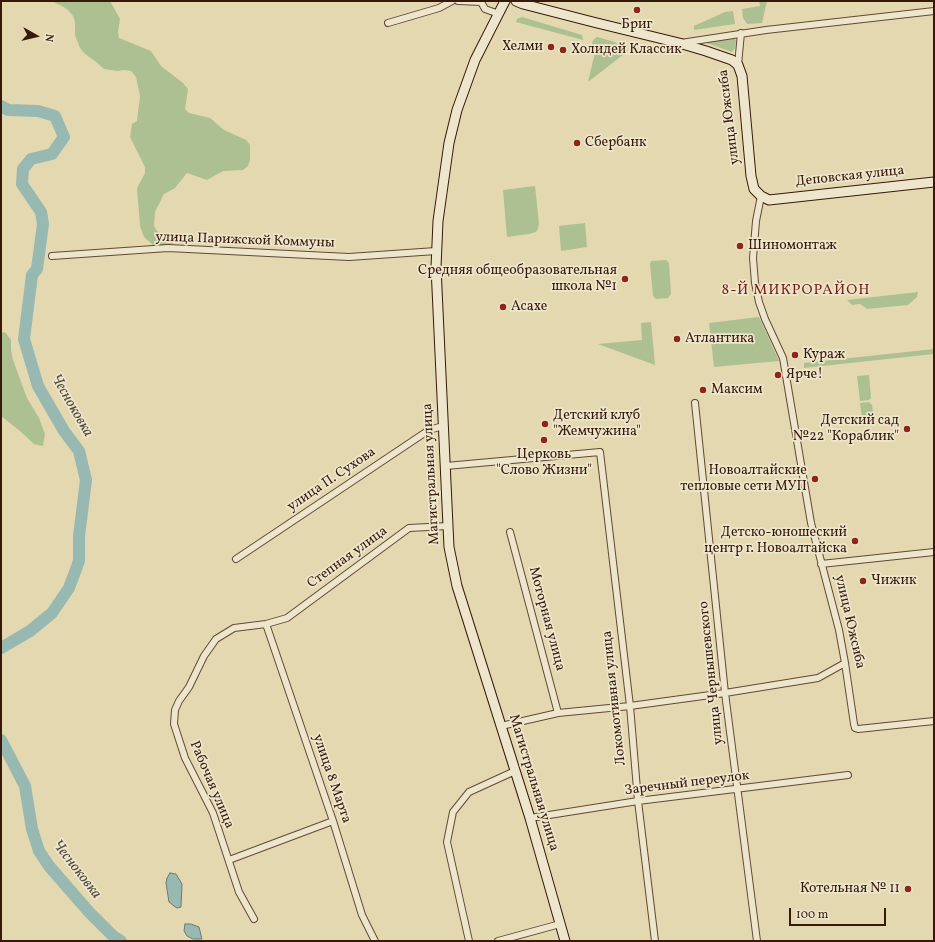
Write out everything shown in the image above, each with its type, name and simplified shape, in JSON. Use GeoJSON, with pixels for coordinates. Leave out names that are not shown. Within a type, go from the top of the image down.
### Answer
{"type":"FeatureCollection","features":[{"type":"Feature","properties":{"kind":"street"},"geometry":{"type":"LineString","coordinates":[[388,23],[439,8],[452,1]]}},
{"type":"Feature","properties":{"kind":"street"},"geometry":{"type":"LineString","coordinates":[[458,1],[480,2],[485,9],[499,14]]}},
{"type":"Feature","properties":{"kind":"street","name":"Магистральная улица"},"geometry":{"type":"LineString","coordinates":[[505,1],[475,60],[457,110],[449,144],[438,221],[436,251],[449,547],[457,586],[530,818],[565,941]]}},
{"type":"Feature","properties":{"kind":"street"},"geometry":{"type":"LineString","coordinates":[[516,1],[679,43],[722,56],[738,64]]}},
{"type":"Feature","properties":{"kind":"street"},"geometry":{"type":"LineString","coordinates":[[679,43],[741,33],[934,11]]}},
{"type":"Feature","properties":{"kind":"street","name":"улица Южсиба"},"geometry":{"type":"LineString","coordinates":[[741,33],[738,64],[742,76],[751,176],[754,189],[765,198],[756,221],[753,258],[755,284],[765,319],[783,358],[811,523],[839,630],[855,728],[858,729],[934,721]]}},
{"type":"Feature","properties":{"kind":"street","name":"Деповская улица"},"geometry":{"type":"LineString","coordinates":[[765,198],[934,182]]}},
{"type":"Feature","properties":{"kind":"street","name":"улица Парижской Коммуны"},"geometry":{"type":"LineString","coordinates":[[52,256],[168,248],[349,257],[436,251]]}},
{"type":"Feature","properties":{"kind":"street","name":"улица Чернышевского"},"geometry":{"type":"LineString","coordinates":[[695,403],[725,693],[757,941]]}},
{"type":"Feature","properties":{"kind":"street","name":"улица П. Сухова"},"geometry":{"type":"LineString","coordinates":[[236,559],[429,430],[443,426]]}},
{"type":"Feature","properties":{"kind":"street","name":"Локомотивная улица"},"geometry":{"type":"LineString","coordinates":[[446,466],[600,452],[630,706],[638,802],[654,941]]}},
{"type":"Feature","properties":{"kind":"street","name":"Степная улица"},"geometry":{"type":"LineString","coordinates":[[266,624],[287,618],[409,528],[448,526]]}},
{"type":"Feature","properties":{"kind":"street","name":"Моторная улица"},"geometry":{"type":"LineString","coordinates":[[510,532],[558,713]]}},
{"type":"Feature","properties":{"kind":"street"},"geometry":{"type":"LineString","coordinates":[[821,564],[934,552]]}},
{"type":"Feature","properties":{"kind":"street","name":"улица 8 Марта"},"geometry":{"type":"LineString","coordinates":[[266,624],[362,914],[375,941]]}},
{"type":"Feature","properties":{"kind":"street","name":"Рабочая улица"},"geometry":{"type":"LineString","coordinates":[[254,919],[239,892],[213,813],[185,758],[174,724],[175,710],[179,701],[189,687],[204,656],[216,639],[234,628],[266,624]]}},
{"type":"Feature","properties":{"kind":"street"},"geometry":{"type":"LineString","coordinates":[[501,726],[558,713],[630,706],[818,678],[845,663]]}},
{"type":"Feature","properties":{"kind":"street"},"geometry":{"type":"LineString","coordinates":[[469,941],[447,842],[453,812],[469,792],[515,771]]}},
{"type":"Feature","properties":{"kind":"street","name":"Заречный переулок"},"geometry":{"type":"LineString","coordinates":[[530,818],[638,802],[848,775]]}},
{"type":"Feature","properties":{"kind":"street"},"geometry":{"type":"LineString","coordinates":[[229,860],[332,821]]}},
{"type":"Feature","properties":{"kind":"street"},"geometry":{"type":"LineString","coordinates":[[498,941],[560,924]]}},
{"type":"Feature","properties":{"kind":"green space"},"geometry":{"type":"Polygon","coordinates":[[[51,1],[110,1],[120,19],[118,32],[119,38],[151,51],[161,66],[183,83],[188,89],[185,109],[189,113],[210,118],[224,130],[246,140],[250,145],[250,160],[248,166],[243,170],[223,171],[207,180],[187,173],[175,188],[164,194],[155,212],[154,226],[157,231],[174,241],[172,247],[153,245],[144,237],[140,226],[137,188],[145,173],[145,167],[130,137],[132,124],[137,121],[140,96],[136,77],[131,71],[104,69],[85,54],[80,48],[75,35],[75,22],[73,16],[68,10],[51,1]]]}},
{"type":"Feature","properties":{"kind":"green space"},"geometry":{"type":"Polygon","coordinates":[[[759,1],[767,1],[762,23],[747,24],[743,18],[742,9],[760,6],[759,1]]]}},
{"type":"Feature","properties":{"kind":"green space"},"geometry":{"type":"Polygon","coordinates":[[[733,11],[735,24],[694,30],[694,26],[725,12],[733,11]]]}},
{"type":"Feature","properties":{"kind":"green space"},"geometry":{"type":"Polygon","coordinates":[[[522,17],[582,35],[583,40],[516,22],[517,19],[522,17]]]}},
{"type":"Feature","properties":{"kind":"green space"},"geometry":{"type":"Polygon","coordinates":[[[597,37],[615,42],[628,51],[588,82],[596,48],[591,47],[593,40],[597,37]]]}},
{"type":"Feature","properties":{"kind":"green space"},"geometry":{"type":"Polygon","coordinates":[[[734,38],[736,41],[735,48],[732,52],[704,42],[734,38]]]}},
{"type":"Feature","properties":{"kind":"green space"},"geometry":{"type":"Polygon","coordinates":[[[535,186],[539,223],[538,229],[536,232],[529,234],[507,237],[503,190],[535,186]]]}},
{"type":"Feature","properties":{"kind":"green space"},"geometry":{"type":"Polygon","coordinates":[[[585,223],[587,247],[561,251],[559,226],[585,223]]]}},
{"type":"Feature","properties":{"kind":"green space"},"geometry":{"type":"Polygon","coordinates":[[[666,260],[669,263],[671,294],[668,298],[656,299],[653,296],[650,264],[651,261],[666,260]]]}},
{"type":"Feature","properties":{"kind":"green space"},"geometry":{"type":"Polygon","coordinates":[[[918,292],[917,297],[908,305],[867,309],[860,304],[852,305],[847,300],[918,292]]]}},
{"type":"Feature","properties":{"kind":"green space"},"geometry":{"type":"Polygon","coordinates":[[[759,317],[779,361],[714,367],[709,323],[759,317]]]}},
{"type":"Feature","properties":{"kind":"green space"},"geometry":{"type":"Polygon","coordinates":[[[651,322],[655,365],[598,344],[642,340],[641,323],[651,322]]]}},
{"type":"Feature","properties":{"kind":"green space"},"geometry":{"type":"Polygon","coordinates":[[[5,332],[11,340],[13,360],[27,398],[39,418],[45,434],[43,446],[34,444],[1,416],[1,333],[5,332]]]}},
{"type":"Feature","properties":{"kind":"green space"},"geometry":{"type":"Polygon","coordinates":[[[934,349],[934,354],[804,368],[804,363],[934,349]]]}},
{"type":"Feature","properties":{"kind":"green space"},"geometry":{"type":"Polygon","coordinates":[[[869,375],[871,398],[869,400],[860,401],[857,376],[869,375]]]}},
{"type":"Feature","properties":{"kind":"green space"},"geometry":{"type":"Polygon","coordinates":[[[869,402],[872,405],[874,420],[872,425],[863,426],[860,403],[869,402]]]}},
{"type":"Feature","properties":{"kind":"water"},"geometry":{"type":"Polygon","coordinates":[[[170,873],[176,874],[182,884],[181,907],[177,908],[169,902],[166,883],[170,873]]]}},
{"type":"Feature","properties":{"kind":"water"},"geometry":{"type":"Polygon","coordinates":[[[185,924],[191,924],[199,927],[202,939],[193,939],[187,936],[184,931],[185,924]]]}},
{"type":"Feature","properties":{"kind":"waterway","name":"Чесноковка"},"geometry":{"type":"LineString","coordinates":[[1,106],[8,110],[38,111],[55,116],[64,137],[52,154],[31,159],[23,169],[22,184],[41,212],[43,224],[37,269],[32,275],[24,339],[38,386],[64,431],[79,451],[86,480],[79,536],[79,561],[69,588],[52,613],[30,631],[1,648]]}},
{"type":"Feature","properties":{"kind":"waterway","name":"Чесноковка"},"geometry":{"type":"LineString","coordinates":[[1,740],[25,786],[32,829],[39,851],[49,866],[89,912],[113,936],[121,941]]}},
{"type":"Feature","properties":{"kind":"place","name":"Бриг"},"geometry":{"type":"Point","coordinates":[637,10]}},
{"type":"Feature","properties":{"kind":"place","name":"Хелми"},"geometry":{"type":"Point","coordinates":[551,47]}},
{"type":"Feature","properties":{"kind":"place","name":"Холидей Классик"},"geometry":{"type":"Point","coordinates":[563,50]}},
{"type":"Feature","properties":{"kind":"place","name":"Сбербанк"},"geometry":{"type":"Point","coordinates":[577,143]}},
{"type":"Feature","properties":{"kind":"place","name":"Шиномонтаж"},"geometry":{"type":"Point","coordinates":[740,246]}},
{"type":"Feature","properties":{"kind":"place","name":"Средняя общеобразовательная школа №1"},"geometry":{"type":"Point","coordinates":[625,279]}},
{"type":"Feature","properties":{"kind":"place","name":"Асахе"},"geometry":{"type":"Point","coordinates":[503,307]}},
{"type":"Feature","properties":{"kind":"place","name":"Атлантика"},"geometry":{"type":"Point","coordinates":[677,339]}},
{"type":"Feature","properties":{"kind":"place","name":"Кураж"},"geometry":{"type":"Point","coordinates":[795,355]}},
{"type":"Feature","properties":{"kind":"place","name":"Ярче!"},"geometry":{"type":"Point","coordinates":[778,375]}},
{"type":"Feature","properties":{"kind":"place","name":"Максим"},"geometry":{"type":"Point","coordinates":[703,390]}},
{"type":"Feature","properties":{"kind":"place","name":"Детский клуб \"Жемчужина\""},"geometry":{"type":"Point","coordinates":[545,424]}},
{"type":"Feature","properties":{"kind":"place","name":"Детский сад №22 \"Кораблик\""},"geometry":{"type":"Point","coordinates":[907,429]}},
{"type":"Feature","properties":{"kind":"place","name":"Церковь \"Слово Жизни\""},"geometry":{"type":"Point","coordinates":[544,440]}},
{"type":"Feature","properties":{"kind":"place","name":"Новоалтайские тепловые сети МУП"},"geometry":{"type":"Point","coordinates":[815,479]}},
{"type":"Feature","properties":{"kind":"place","name":"Детско-юношеский центр г. Новоалтайска"},"geometry":{"type":"Point","coordinates":[855,541]}},
{"type":"Feature","properties":{"kind":"place","name":"Чижик"},"geometry":{"type":"Point","coordinates":[863,581]}},
{"type":"Feature","properties":{"kind":"place","name":"Котельная № 11"},"geometry":{"type":"Point","coordinates":[908,889]}},
{"type":"Feature","properties":{"kind":"district","name":"8-Й МИКРОРАЙОН"},"geometry":{"type":"Point","coordinates":[796,291]}}]}
